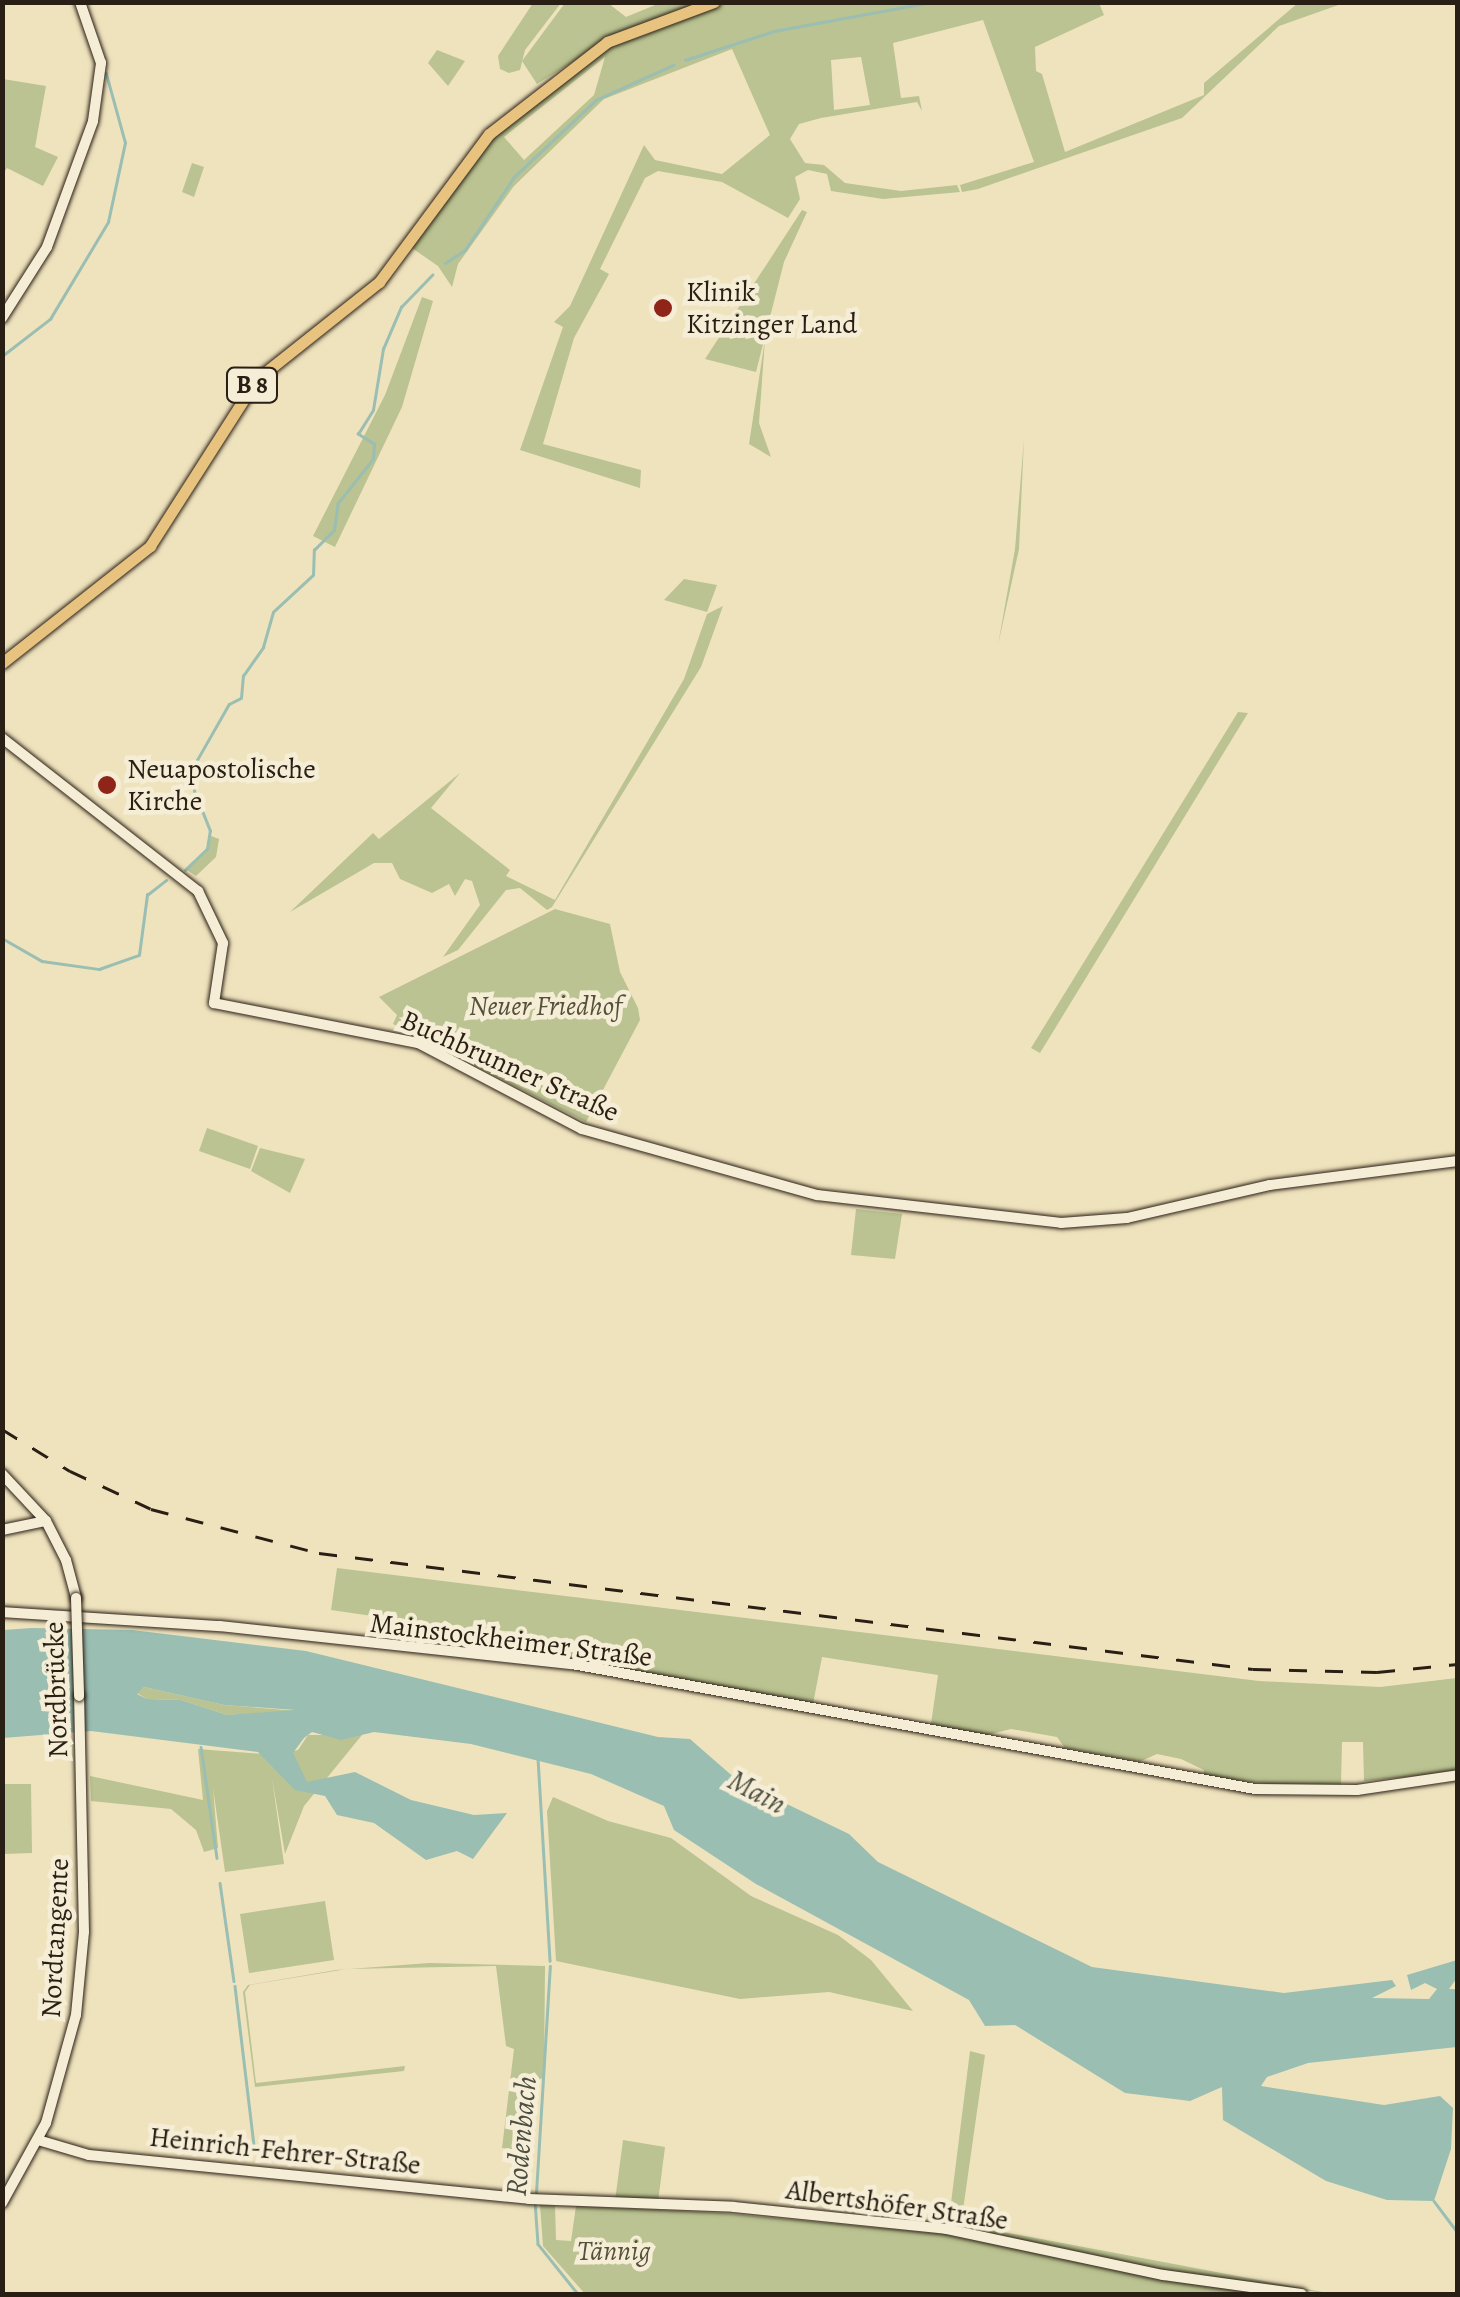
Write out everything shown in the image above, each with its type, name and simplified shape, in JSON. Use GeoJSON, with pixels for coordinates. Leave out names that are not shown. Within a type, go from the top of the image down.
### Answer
{"type":"FeatureCollection","features":[{"type":"Feature","properties":{"kind":"main road","name":"B 8"},"geometry":{"type":"LineString","coordinates":[[2,663],[150,546],[257,379],[379,282],[480,142],[591,51],[665,15],[714,2]]}},
{"type":"Feature","properties":{"kind":"street"},"geometry":{"type":"LineString","coordinates":[[2,318],[47,247],[93,121],[101,63],[80,2]]}},
{"type":"Feature","properties":{"kind":"street","name":"Buchbrunner Straße"},"geometry":{"type":"LineString","coordinates":[[2,738],[198,891],[223,942],[214,1003],[418,1043],[582,1129],[793,1190],[901,1206],[1089,1222],[1270,1186],[1458,1162]]}},
{"type":"Feature","properties":{"kind":"street"},"geometry":{"type":"LineString","coordinates":[[2,1474],[46,1521]]}},
{"type":"Feature","properties":{"kind":"street"},"geometry":{"type":"LineString","coordinates":[[2,1530],[46,1521]]}},
{"type":"Feature","properties":{"kind":"street","name":"Nordbrücke"},"geometry":{"type":"LineString","coordinates":[[46,1521],[66,1560],[76,1598],[82,1780]]}},
{"type":"Feature","properties":{"kind":"street","name":"Mainstockheimer Straße"},"geometry":{"type":"LineString","coordinates":[[2,1612],[230,1627],[572,1664],[1010,1744],[1302,1792],[1458,1774]]}},
{"type":"Feature","properties":{"kind":"street","name":"Nordtangente"},"geometry":{"type":"LineString","coordinates":[[2,2203],[38,2140],[76,2015],[84,1888],[82,1780]]}},
{"type":"Feature","properties":{"kind":"street","name":"Heinrich-Fehrer-Straße"},"geometry":{"type":"LineString","coordinates":[[38,2140],[89,2156],[535,2200]]}},
{"type":"Feature","properties":{"kind":"street","name":"Albertshöfer Straße"},"geometry":{"type":"LineString","coordinates":[[535,2200],[734,2207],[946,2230],[1163,2275],[1302,2294]]}},
{"type":"Feature","properties":{"kind":"green space"},"geometry":{"type":"Polygon","coordinates":[[[727,2],[1099,3],[1104,15],[1035,47],[1036,71],[1042,74],[1065,152],[1204,95],[1204,83],[1298,3],[1344,3],[1279,26],[1182,118],[978,189],[962,192],[960,185],[1034,162],[983,20],[893,43],[901,98],[919,96],[922,111],[917,102],[821,118],[799,124],[790,139],[805,163],[824,165],[845,183],[901,191],[957,185],[960,192],[883,199],[831,191],[827,174],[808,170],[795,177],[800,199],[788,218],[722,182],[658,171],[645,178],[600,269],[609,274],[574,338],[543,444],[641,470],[640,488],[520,450],[563,327],[554,322],[570,306],[644,145],[655,160],[722,174],[770,135],[732,49],[604,99],[514,186],[458,264],[452,287],[438,266],[409,246],[473,155],[606,46],[727,2]],[[605,57],[504,137],[524,160],[594,95],[605,57]],[[861,57],[831,60],[834,110],[870,105],[861,57]]]}},
{"type":"Feature","properties":{"kind":"green space"},"geometry":{"type":"Polygon","coordinates":[[[533,3],[561,3],[525,50],[520,70],[509,73],[500,69],[498,56],[533,3]]]}},
{"type":"Feature","properties":{"kind":"green space"},"geometry":{"type":"Polygon","coordinates":[[[565,3],[608,3],[626,17],[660,3],[702,3],[621,32],[537,84],[522,61],[565,3]]]}},
{"type":"Feature","properties":{"kind":"green space"},"geometry":{"type":"Polygon","coordinates":[[[437,50],[465,61],[448,86],[428,63],[437,50]]]}},
{"type":"Feature","properties":{"kind":"green space"},"geometry":{"type":"Polygon","coordinates":[[[3,79],[46,86],[35,147],[58,157],[43,186],[7,168],[3,174],[3,79]]]}},
{"type":"Feature","properties":{"kind":"green space"},"geometry":{"type":"Polygon","coordinates":[[[192,163],[204,167],[194,197],[182,192],[192,163]]]}},
{"type":"Feature","properties":{"kind":"green space"},"geometry":{"type":"Polygon","coordinates":[[[802,210],[807,212],[784,262],[756,372],[705,359],[802,210]]]}},
{"type":"Feature","properties":{"kind":"green space"},"geometry":{"type":"Polygon","coordinates":[[[422,297],[433,301],[402,407],[335,547],[313,536],[385,395],[422,297]]]}},
{"type":"Feature","properties":{"kind":"green space"},"geometry":{"type":"Polygon","coordinates":[[[765,339],[759,423],[771,457],[749,444],[765,339]]]}},
{"type":"Feature","properties":{"kind":"green space"},"geometry":{"type":"Polygon","coordinates":[[[1024,439],[1019,549],[998,645],[1015,549],[1024,439]]]}},
{"type":"Feature","properties":{"kind":"green space"},"geometry":{"type":"Polygon","coordinates":[[[684,579],[717,585],[707,612],[664,600],[684,579]]]}},
{"type":"Feature","properties":{"kind":"green space"},"geometry":{"type":"Polygon","coordinates":[[[723,606],[701,667],[552,907],[547,910],[520,888],[506,890],[458,950],[443,957],[480,905],[472,881],[465,879],[455,896],[449,884],[432,893],[400,879],[392,863],[374,863],[290,912],[373,833],[379,839],[460,773],[431,808],[510,870],[506,876],[555,900],[684,679],[707,614],[723,606]]]}},
{"type":"Feature","properties":{"kind":"green space"},"geometry":{"type":"Polygon","coordinates":[[[1238,712],[1248,713],[1040,1053],[1031,1048],[1238,712]]]}},
{"type":"Feature","properties":{"kind":"green space"},"geometry":{"type":"Polygon","coordinates":[[[211,836],[219,839],[216,857],[196,876],[187,870],[207,851],[211,836]]]}},
{"type":"Feature","properties":{"kind":"green space","name":"Neuer Friedhof"},"geometry":{"type":"Polygon","coordinates":[[[555,909],[610,924],[620,972],[640,1020],[586,1122],[393,1024],[397,1015],[379,997],[555,909]]]}},
{"type":"Feature","properties":{"kind":"green space"},"geometry":{"type":"Polygon","coordinates":[[[207,1128],[258,1146],[250,1169],[199,1151],[207,1128]]]}},
{"type":"Feature","properties":{"kind":"green space"},"geometry":{"type":"Polygon","coordinates":[[[260,1148],[305,1159],[290,1193],[251,1171],[260,1148]]]}},
{"type":"Feature","properties":{"kind":"green space"},"geometry":{"type":"Polygon","coordinates":[[[856,1209],[902,1214],[895,1259],[851,1255],[856,1209]]]}},
{"type":"Feature","properties":{"kind":"green space"},"geometry":{"type":"Polygon","coordinates":[[[337,1568],[1259,1681],[1380,1687],[1457,1678],[1457,1772],[1364,1781],[1363,1742],[1342,1742],[1341,1785],[1293,1787],[1203,1776],[1204,1770],[1181,1759],[1157,1754],[1139,1762],[1065,1748],[1057,1737],[1011,1729],[983,1736],[931,1724],[938,1675],[822,1657],[813,1704],[528,1657],[522,1632],[438,1627],[436,1650],[376,1643],[379,1617],[331,1610],[337,1568]]]}},
{"type":"Feature","properties":{"kind":"green space"},"geometry":{"type":"Polygon","coordinates":[[[144,1687],[224,1705],[299,1711],[227,1715],[181,1700],[147,1699],[137,1693],[144,1687]]]}},
{"type":"Feature","properties":{"kind":"green space"},"geometry":{"type":"Polygon","coordinates":[[[308,1735],[362,1735],[304,1806],[285,1854],[272,1778],[284,1864],[225,1872],[213,1788],[218,1848],[204,1852],[196,1830],[171,1809],[91,1801],[90,1776],[203,1800],[198,1749],[277,1755],[298,1750],[308,1735]]]}},
{"type":"Feature","properties":{"kind":"green space"},"geometry":{"type":"Polygon","coordinates":[[[3,1784],[31,1784],[32,1853],[3,1854],[3,1784]]]}},
{"type":"Feature","properties":{"kind":"green space"},"geometry":{"type":"Polygon","coordinates":[[[553,1797],[608,1821],[671,1838],[751,1896],[838,1935],[871,1960],[913,2011],[829,1992],[740,1999],[556,1961],[547,1811],[553,1797]]]}},
{"type":"Feature","properties":{"kind":"green space"},"geometry":{"type":"Polygon","coordinates":[[[325,1901],[334,1960],[249,1973],[240,1914],[325,1901]]]}},
{"type":"Feature","properties":{"kind":"green space"},"geometry":{"type":"Polygon","coordinates":[[[429,1963],[545,1966],[544,2077],[529,2086],[519,2150],[502,2148],[514,2049],[506,2046],[496,1966],[350,1969],[429,1963]]]}},
{"type":"Feature","properties":{"kind":"green space"},"geometry":{"type":"Polygon","coordinates":[[[345,1969],[250,1985],[245,1992],[256,2083],[405,2066],[404,2071],[255,2087],[243,1992],[248,1985],[345,1969]]]}},
{"type":"Feature","properties":{"kind":"green space"},"geometry":{"type":"Polygon","coordinates":[[[970,2051],[985,2055],[961,2224],[1333,2294],[1173,2274],[955,2227],[949,2219],[970,2051]]]}},
{"type":"Feature","properties":{"kind":"green space"},"geometry":{"type":"Polygon","coordinates":[[[623,2140],[665,2147],[658,2202],[615,2201],[623,2140]]]}},
{"type":"Feature","properties":{"kind":"green space","name":"Tännig"},"geometry":{"type":"Polygon","coordinates":[[[540,2205],[555,2206],[556,2240],[571,2241],[576,2206],[722,2213],[955,2235],[1264,2294],[585,2294],[543,2246],[540,2205]]]}},
{"type":"Feature","properties":{"kind":"water","name":"Main"},"geometry":{"type":"Polygon","coordinates":[[[3,1630],[132,1630],[306,1651],[658,1737],[690,1739],[737,1780],[849,1834],[878,1862],[1092,1967],[1284,1993],[1392,1980],[1396,1986],[1372,1998],[1429,1999],[1437,1989],[1425,1983],[1411,1990],[1407,1975],[1457,1960],[1457,1978],[1449,1989],[1457,1989],[1457,2047],[1308,2063],[1267,2077],[1261,2086],[1384,2105],[1440,2096],[1453,2108],[1451,2149],[1434,2201],[1387,2200],[1326,2181],[1223,2120],[1222,2087],[1190,2101],[1125,2093],[1015,2025],[985,2026],[969,2000],[756,1884],[674,1830],[664,1806],[591,1774],[471,1744],[374,1732],[341,1740],[312,1732],[304,1738],[293,1753],[307,1782],[355,1772],[411,1800],[474,1815],[507,1813],[473,1859],[457,1851],[426,1860],[374,1823],[337,1815],[325,1796],[295,1790],[258,1752],[91,1731],[3,1738],[3,1630]],[[144,1687],[137,1694],[147,1699],[181,1700],[227,1715],[295,1710],[224,1705],[144,1687]]]}},
{"type":"Feature","properties":{"kind":"waterway"},"geometry":{"type":"LineString","coordinates":[[685,60],[774,31],[932,2]]}},
{"type":"Feature","properties":{"kind":"waterway"},"geometry":{"type":"LineString","coordinates":[[445,263],[465,250],[514,177],[596,100],[673,65]]}},
{"type":"Feature","properties":{"kind":"waterway"},"geometry":{"type":"LineString","coordinates":[[2,356],[50,319],[108,222],[125,143],[106,74]]}},
{"type":"Feature","properties":{"kind":"waterway"},"geometry":{"type":"LineString","coordinates":[[185,870],[207,849],[210,831],[194,791],[197,760],[229,704],[241,698],[243,676],[263,647],[273,612],[313,575],[314,550],[334,530],[338,503],[373,459],[374,444],[358,434],[373,410],[383,349],[401,307],[432,275]]}},
{"type":"Feature","properties":{"kind":"waterway"},"geometry":{"type":"LineString","coordinates":[[2,938],[42,961],[99,969],[139,955],[147,895],[166,880]]}},
{"type":"Feature","properties":{"kind":"waterway"},"geometry":{"type":"LineString","coordinates":[[201,1747],[217,1858]]}},
{"type":"Feature","properties":{"kind":"waterway","name":"Rodenbach"},"geometry":{"type":"LineString","coordinates":[[538,1758],[550,1961]]}},
{"type":"Feature","properties":{"kind":"waterway"},"geometry":{"type":"LineString","coordinates":[[220,1883],[234,1981]]}},
{"type":"Feature","properties":{"kind":"waterway","name":"Rodenbach"},"geometry":{"type":"LineString","coordinates":[[536,2193],[550,1966]]}},
{"type":"Feature","properties":{"kind":"waterway"},"geometry":{"type":"LineString","coordinates":[[235,1986],[254,2145]]}},
{"type":"Feature","properties":{"kind":"waterway","name":"Rodenbach"},"geometry":{"type":"LineString","coordinates":[[535,2201],[538,2244],[578,2294]]}},
{"type":"Feature","properties":{"kind":"waterway"},"geometry":{"type":"LineString","coordinates":[[1434,2201],[1458,2233]]}},
{"type":"Feature","properties":{"kind":"railway"},"geometry":{"type":"LineString","coordinates":[[2,1429],[70,1471],[151,1509],[319,1553],[1253,1669],[1377,1672],[1458,1664]]}},
{"type":"Feature","properties":{"kind":"place","name":"Klinik Kitzinger Land"},"geometry":{"type":"Point","coordinates":[663,308]}},
{"type":"Feature","properties":{"kind":"place","name":"Neuapostolische Kirche"},"geometry":{"type":"Point","coordinates":[107,785]}}]}
